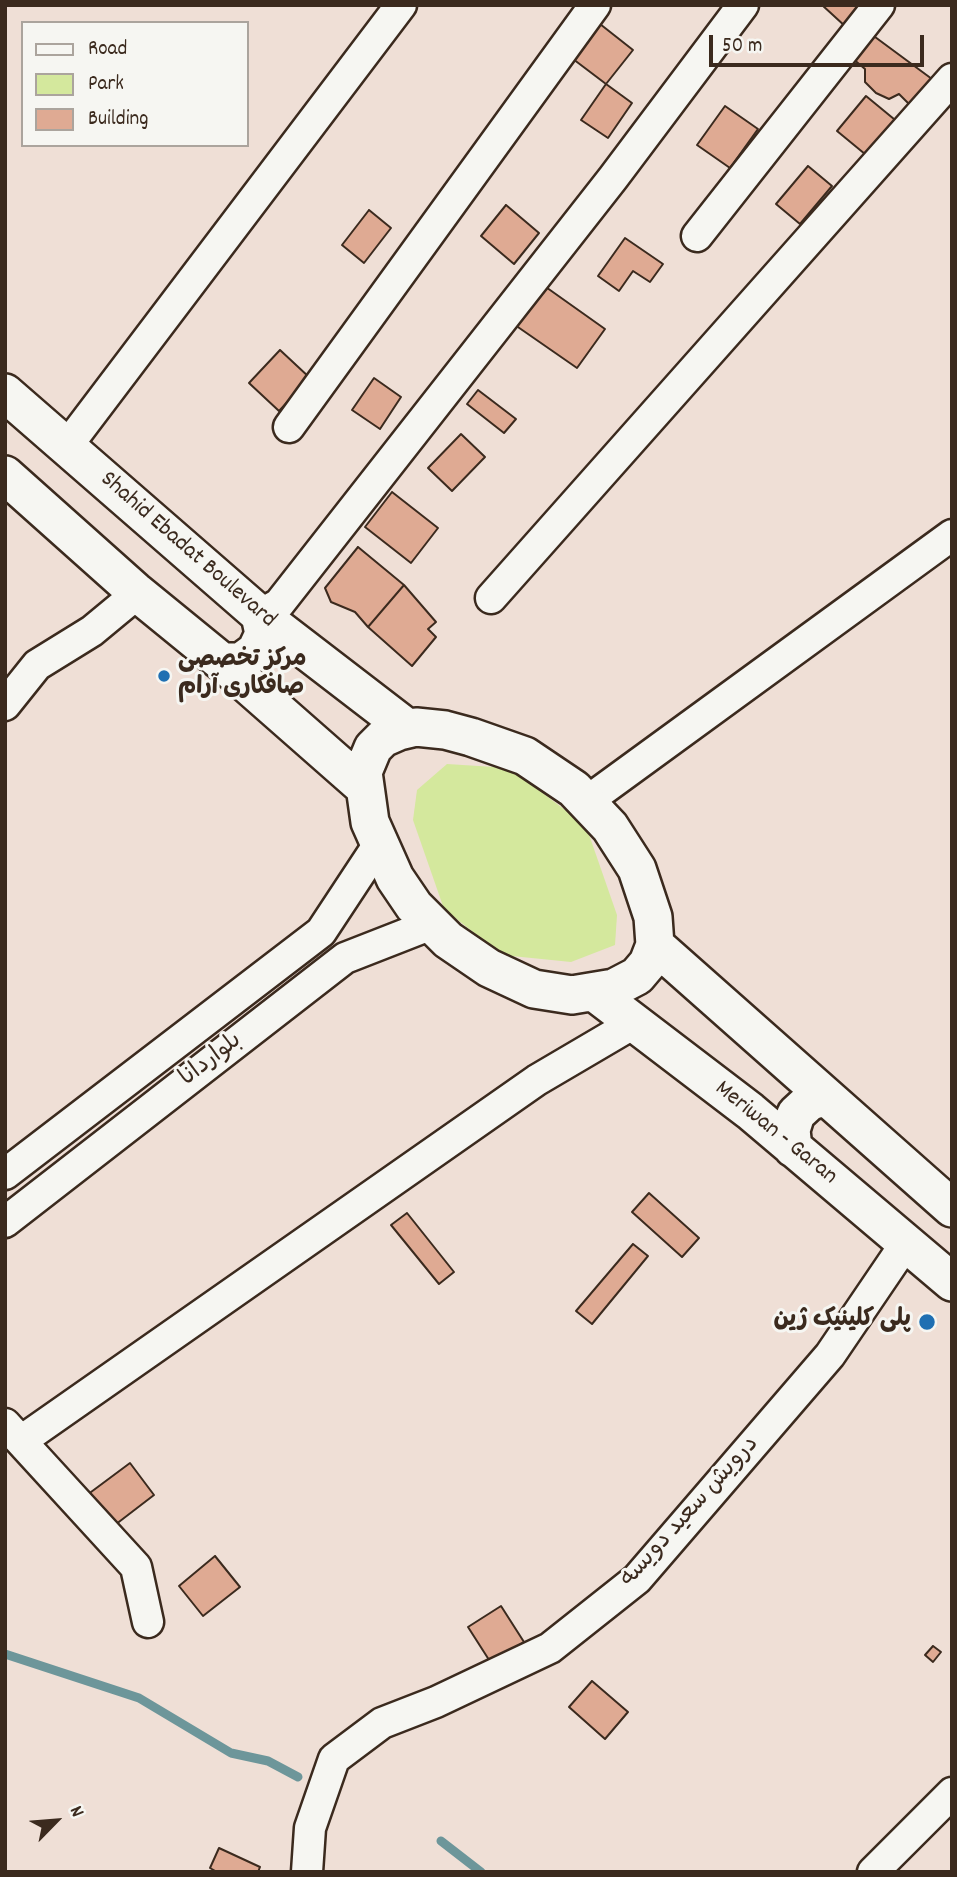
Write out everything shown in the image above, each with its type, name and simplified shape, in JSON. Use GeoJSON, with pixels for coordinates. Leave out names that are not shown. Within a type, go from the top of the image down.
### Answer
{"type":"FeatureCollection","features":[{"type":"Feature","properties":{"kind":"main road","name":"Shahid Ebadat Boulevard"},"geometry":{"type":"LineString","coordinates":[[5,393],[260,615],[407,728]]}},
{"type":"Feature","properties":{"kind":"main road"},"geometry":{"type":"LineString","coordinates":[[5,475],[135,591],[363,786]]}},
{"type":"Feature","properties":{"kind":"main road"},"geometry":{"type":"LineString","coordinates":[[222,663],[241,662],[256,651],[264,634],[260,615]]}},
{"type":"Feature","properties":{"kind":"main road"},"geometry":{"type":"LineString","coordinates":[[407,728],[445,730],[525,756],[574,789],[586,802],[610,827],[637,869],[653,917],[655,945],[648,963],[637,976],[623,985],[572,995],[534,989],[489,968],[448,940],[414,906],[395,877],[370,822],[363,786],[364,765],[373,748],[390,734],[407,728]]}},
{"type":"Feature","properties":{"kind":"main road"},"geometry":{"type":"LineString","coordinates":[[655,945],[952,1208]]}},
{"type":"Feature","properties":{"kind":"main road","name":"Meriwan - Garan"},"geometry":{"type":"LineString","coordinates":[[594,992],[750,1111],[952,1282]]}},
{"type":"Feature","properties":{"kind":"main road"},"geometry":{"type":"LineString","coordinates":[[793,1147],[791,1130],[796,1114],[809,1102],[825,1096]]}},
{"type":"Feature","properties":{"kind":"street"},"geometry":{"type":"LineString","coordinates":[[67,446],[401,5]]}},
{"type":"Feature","properties":{"kind":"street"},"geometry":{"type":"LineString","coordinates":[[289,427],[595,5]]}},
{"type":"Feature","properties":{"kind":"street"},"geometry":{"type":"LineString","coordinates":[[260,615],[279,604],[613,178],[743,5]]}},
{"type":"Feature","properties":{"kind":"street"},"geometry":{"type":"LineString","coordinates":[[698,236],[879,5]]}},
{"type":"Feature","properties":{"kind":"street"},"geometry":{"type":"LineString","coordinates":[[491,598],[952,79]]}},
{"type":"Feature","properties":{"kind":"street"},"geometry":{"type":"LineString","coordinates":[[586,802],[952,535]]}},
{"type":"Feature","properties":{"kind":"street"},"geometry":{"type":"LineString","coordinates":[[5,705],[37,665],[92,631],[127,603],[135,591]]}},
{"type":"Feature","properties":{"kind":"street","name":"بلواردانا"},"geometry":{"type":"LineString","coordinates":[[5,1174],[321,932],[379,844]]}},
{"type":"Feature","properties":{"kind":"street","name":"بلواردانا"},"geometry":{"type":"LineString","coordinates":[[5,1222],[345,958],[432,924]]}},
{"type":"Feature","properties":{"kind":"street"},"geometry":{"type":"LineString","coordinates":[[148,1622],[136,1567],[13,1433],[537,1080],[634,1023]]}},
{"type":"Feature","properties":{"kind":"street","name":"درویش سعید دویسه"},"geometry":{"type":"LineString","coordinates":[[307,1872],[310,1828],[334,1759],[382,1723],[436,1702],[550,1648],[637,1579],[830,1355],[906,1243]]}},
{"type":"Feature","properties":{"kind":"street"},"geometry":{"type":"LineString","coordinates":[[873,1872],[952,1793]]}},
{"type":"Feature","properties":{"kind":"green space"},"geometry":{"type":"Polygon","coordinates":[[[447,764],[510,768],[586,826],[617,915],[615,945],[571,962],[502,955],[444,909],[413,820],[417,790],[447,764]]]}},
{"type":"Feature","properties":{"kind":"building"},"geometry":{"type":"Polygon","coordinates":[[[822,5],[866,5],[846,27],[822,5]]]}},
{"type":"Feature","properties":{"kind":"building"},"geometry":{"type":"Polygon","coordinates":[[[600,24],[633,50],[606,84],[573,59],[600,24]]]}},
{"type":"Feature","properties":{"kind":"building"},"geometry":{"type":"Polygon","coordinates":[[[871,34],[936,82],[916,111],[899,94],[889,99],[876,93],[865,82],[865,69],[852,58],[871,34]]]}},
{"type":"Feature","properties":{"kind":"building"},"geometry":{"type":"Polygon","coordinates":[[[606,84],[632,103],[608,138],[581,120],[606,84]]]}},
{"type":"Feature","properties":{"kind":"building"},"geometry":{"type":"Polygon","coordinates":[[[866,96],[900,124],[871,159],[837,131],[866,96]]]}},
{"type":"Feature","properties":{"kind":"building"},"geometry":{"type":"Polygon","coordinates":[[[725,106],[758,129],[730,168],[697,145],[725,106]]]}},
{"type":"Feature","properties":{"kind":"building"},"geometry":{"type":"Polygon","coordinates":[[[808,166],[832,186],[800,224],[776,204],[808,166]]]}},
{"type":"Feature","properties":{"kind":"building"},"geometry":{"type":"Polygon","coordinates":[[[506,205],[539,233],[514,264],[481,236],[506,205]]]}},
{"type":"Feature","properties":{"kind":"building"},"geometry":{"type":"Polygon","coordinates":[[[369,210],[391,228],[364,263],[342,245],[369,210]]]}},
{"type":"Feature","properties":{"kind":"building"},"geometry":{"type":"Polygon","coordinates":[[[625,238],[663,264],[650,282],[633,271],[619,291],[598,276],[625,238]]]}},
{"type":"Feature","properties":{"kind":"building"},"geometry":{"type":"Polygon","coordinates":[[[543,285],[605,329],[577,368],[515,325],[543,285]]]}},
{"type":"Feature","properties":{"kind":"building"},"geometry":{"type":"Polygon","coordinates":[[[280,350],[310,378],[279,411],[249,383],[280,350]]]}},
{"type":"Feature","properties":{"kind":"building"},"geometry":{"type":"Polygon","coordinates":[[[374,378],[401,397],[380,429],[352,410],[374,378]]]}},
{"type":"Feature","properties":{"kind":"building"},"geometry":{"type":"Polygon","coordinates":[[[478,390],[516,419],[504,433],[467,404],[478,390]]]}},
{"type":"Feature","properties":{"kind":"building"},"geometry":{"type":"Polygon","coordinates":[[[461,434],[485,457],[452,491],[428,468],[461,434]]]}},
{"type":"Feature","properties":{"kind":"building"},"geometry":{"type":"Polygon","coordinates":[[[392,492],[438,528],[411,563],[365,527],[392,492]]]}},
{"type":"Feature","properties":{"kind":"building"},"geometry":{"type":"Polygon","coordinates":[[[358,547],[404,585],[368,627],[355,612],[331,602],[325,588],[358,547]]]}},
{"type":"Feature","properties":{"kind":"building"},"geometry":{"type":"Polygon","coordinates":[[[404,585],[436,622],[428,629],[436,637],[412,666],[368,627],[404,585]]]}},
{"type":"Feature","properties":{"kind":"building"},"geometry":{"type":"Polygon","coordinates":[[[649,1193],[699,1238],[682,1257],[632,1212],[649,1193]]]}},
{"type":"Feature","properties":{"kind":"building"},"geometry":{"type":"Polygon","coordinates":[[[407,1213],[454,1272],[439,1284],[391,1225],[407,1213]]]}},
{"type":"Feature","properties":{"kind":"building"},"geometry":{"type":"Polygon","coordinates":[[[633,1244],[648,1256],[592,1324],[576,1311],[633,1244]]]}},
{"type":"Feature","properties":{"kind":"building"},"geometry":{"type":"Polygon","coordinates":[[[130,1463],[154,1495],[111,1528],[87,1495],[130,1463]]]}},
{"type":"Feature","properties":{"kind":"building"},"geometry":{"type":"Polygon","coordinates":[[[215,1556],[240,1587],[203,1616],[179,1586],[215,1556]]]}},
{"type":"Feature","properties":{"kind":"building"},"geometry":{"type":"Polygon","coordinates":[[[501,1606],[524,1642],[491,1663],[468,1627],[501,1606]]]}},
{"type":"Feature","properties":{"kind":"building"},"geometry":{"type":"Polygon","coordinates":[[[933,1646],[941,1652],[933,1662],[925,1655],[933,1646]]]}},
{"type":"Feature","properties":{"kind":"building"},"geometry":{"type":"Polygon","coordinates":[[[592,1681],[628,1712],[605,1739],[569,1707],[592,1681]]]}},
{"type":"Feature","properties":{"kind":"building"},"geometry":{"type":"Polygon","coordinates":[[[219,1848],[260,1867],[258,1872],[217,1872],[210,1868],[219,1848]]]}},
{"type":"Feature","properties":{"kind":"waterway"},"geometry":{"type":"LineString","coordinates":[[5,1654],[139,1698],[231,1753],[268,1761],[298,1777]]}},
{"type":"Feature","properties":{"kind":"waterway"},"geometry":{"type":"LineString","coordinates":[[441,1841],[481,1872]]}},
{"type":"Feature","properties":{"kind":"place","name":"مرکز تخصصی صافکاری آرام"},"geometry":{"type":"Point","coordinates":[164,676]}},
{"type":"Feature","properties":{"kind":"place","name":"پلی کلینیک ژین"},"geometry":{"type":"Point","coordinates":[927,1322]}}]}
